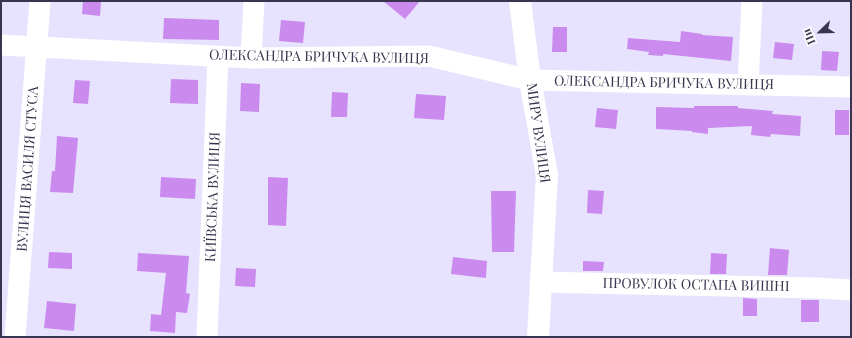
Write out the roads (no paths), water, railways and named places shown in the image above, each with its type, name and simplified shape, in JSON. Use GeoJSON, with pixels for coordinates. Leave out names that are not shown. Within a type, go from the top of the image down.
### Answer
{"type":"FeatureCollection","features":[{"type":"Feature","properties":{"kind":"main road","name":"МИРУ ВУЛИЦЯ"},"geometry":{"type":"LineString","coordinates":[[520,1],[530,80],[547,175],[538,337]]}},
{"type":"Feature","properties":{"kind":"street","name":"ВУЛИЦЯ ВАСИЛЯ СТУСА"},"geometry":{"type":"LineString","coordinates":[[15,337],[40,1]]}},
{"type":"Feature","properties":{"kind":"street"},"geometry":{"type":"LineString","coordinates":[[251,58],[254,1]]}},
{"type":"Feature","properties":{"kind":"street"},"geometry":{"type":"LineString","coordinates":[[748,85],[752,1]]}},
{"type":"Feature","properties":{"kind":"street","name":"ОЛЕКСАНДРА БРИЧУКА ВУЛИЦЯ"},"geometry":{"type":"LineString","coordinates":[[1,45],[251,58],[430,56],[530,80],[851,87]]}},
{"type":"Feature","properties":{"kind":"street","name":"КИЇВСЬКА ВУЛИЦЯ"},"geometry":{"type":"LineString","coordinates":[[207,337],[218,57]]}},
{"type":"Feature","properties":{"kind":"street","name":"ПРОВУЛОК ОСТАПА ВИШНІ"},"geometry":{"type":"LineString","coordinates":[[540,282],[851,290]]}}]}
